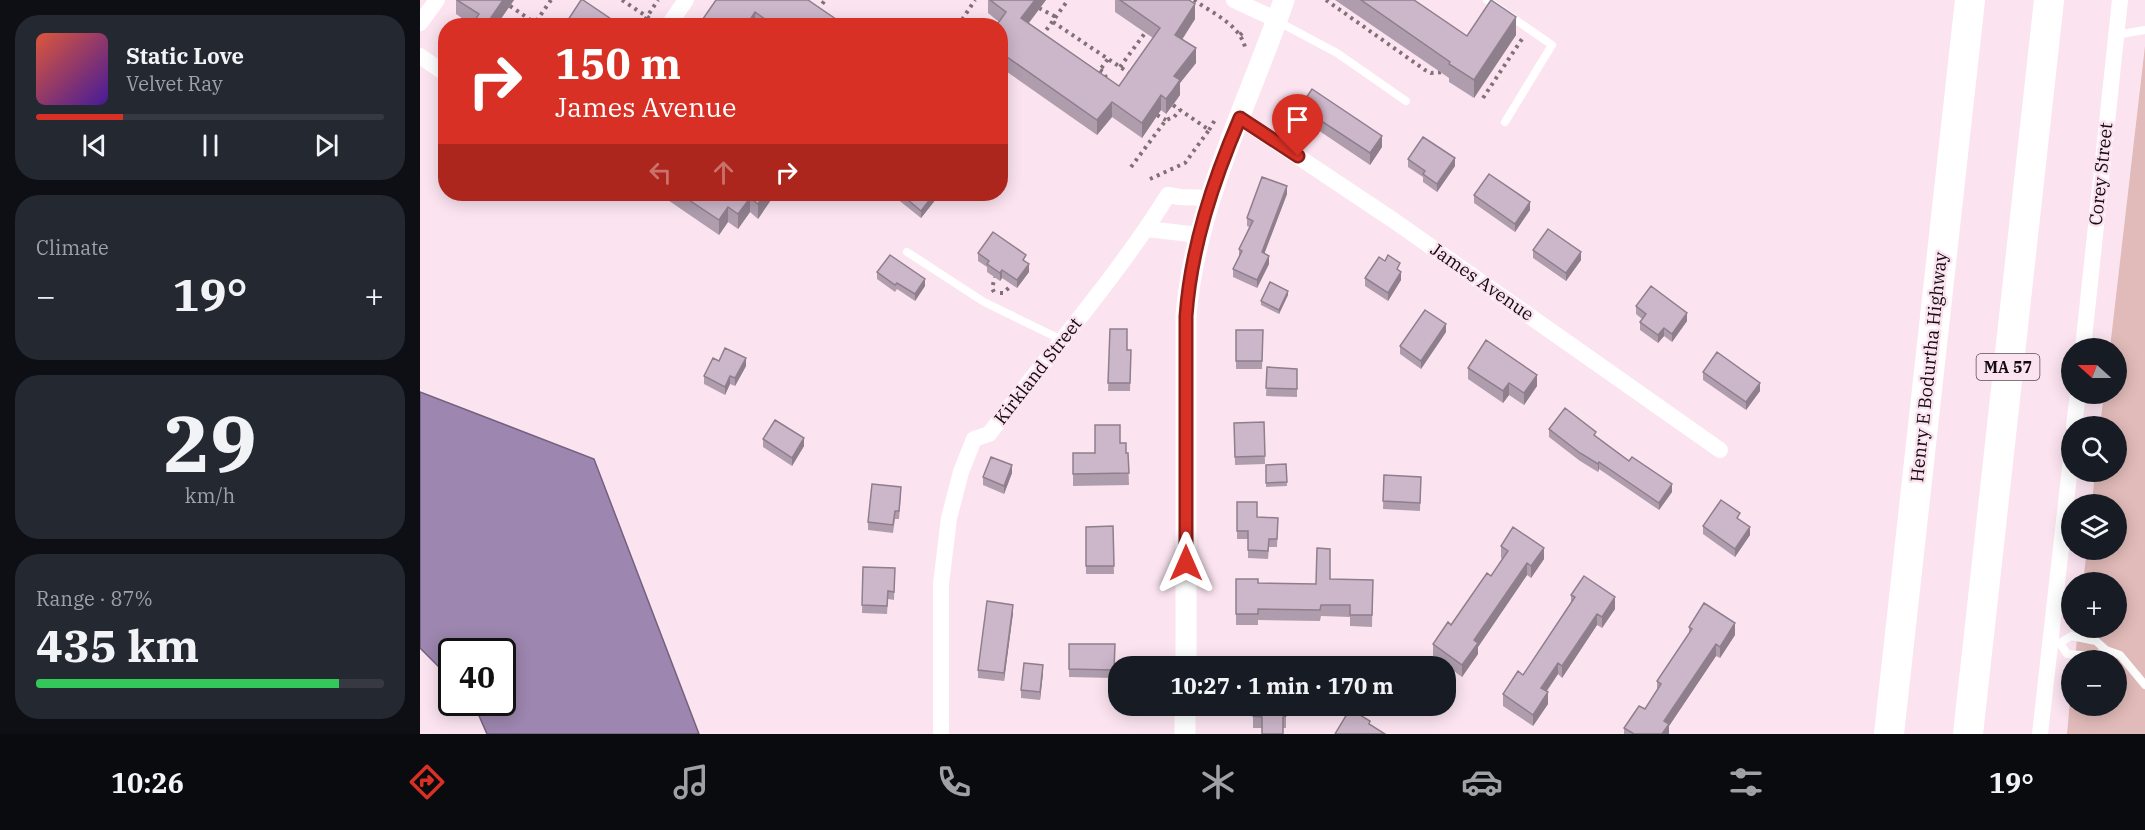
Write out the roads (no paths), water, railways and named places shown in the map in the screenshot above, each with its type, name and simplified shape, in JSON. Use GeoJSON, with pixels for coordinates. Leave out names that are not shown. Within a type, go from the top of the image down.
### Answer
{"type":"FeatureCollection","features":[{"type":"Feature","properties":{"kind":"highway","name":"Henry E Bodurtha Highway"},"geometry":{"type":"LineString","coordinates":[[1889,734],[1970,0]]}},
{"type":"Feature","properties":{"kind":"highway","name":"MA 57"},"geometry":{"type":"LineString","coordinates":[[1968,734],[2049,0]]}},
{"type":"Feature","properties":{"kind":"street"},"geometry":{"type":"LineString","coordinates":[[420,22],[437,0]]}},
{"type":"Feature","properties":{"kind":"street"},"geometry":{"type":"LineString","coordinates":[[674,18],[686,0]]}},
{"type":"Feature","properties":{"kind":"street"},"geometry":{"type":"LineString","coordinates":[[1234,0],[1277,21]]}},
{"type":"Feature","properties":{"kind":"street"},"geometry":{"type":"LineString","coordinates":[[1185,656],[1186,316],[1190,279],[1199,235],[1210,198],[1284,0]]}},
{"type":"Feature","properties":{"kind":"street","name":"Corey Street"},"geometry":{"type":"LineString","coordinates":[[2083,338],[2120,0]]}},
{"type":"Feature","properties":{"kind":"street"},"geometry":{"type":"LineString","coordinates":[[420,56],[438,68]]}},
{"type":"Feature","properties":{"kind":"street","name":"James Avenue"},"geometry":{"type":"LineString","coordinates":[[1240,118],[1393,220],[1720,450]]}},
{"type":"Feature","properties":{"kind":"street","name":"Kirkland Street"},"geometry":{"type":"LineString","coordinates":[[941,734],[941,584],[949,518],[961,472],[974,439],[988,434],[993,429],[1147,229],[1168,195],[1210,198]]}},
{"type":"Feature","properties":{"kind":"street"},"geometry":{"type":"LineString","coordinates":[[1147,229],[1199,235]]}},
{"type":"Feature","properties":{"kind":"street"},"geometry":{"type":"LineString","coordinates":[[2040,734],[2055,643],[2069,482]]}},
{"type":"Feature","properties":{"kind":"street"},"geometry":{"type":"LineString","coordinates":[[1185,716],[1185,734]]}},
{"type":"Feature","properties":{"kind":"lane"},"geometry":{"type":"LineString","coordinates":[[1487,0],[1552,45],[1505,122]]}},
{"type":"Feature","properties":{"kind":"lane"},"geometry":{"type":"LineString","coordinates":[[1277,21],[1336,53],[1406,101]]}},
{"type":"Feature","properties":{"kind":"lane"},"geometry":{"type":"LineString","coordinates":[[2116,34],[2145,30]]}},
{"type":"Feature","properties":{"kind":"lane"},"geometry":{"type":"LineString","coordinates":[[907,252],[984,302],[1062,340]]}},
{"type":"Feature","properties":{"kind":"lane"},"geometry":{"type":"LineString","coordinates":[[2063,650],[2055,643],[2071,636],[2096,641],[2106,650]]}},
{"type":"Feature","properties":{"kind":"lane"},"geometry":{"type":"LineString","coordinates":[[2127,662],[2145,684]]}}]}
